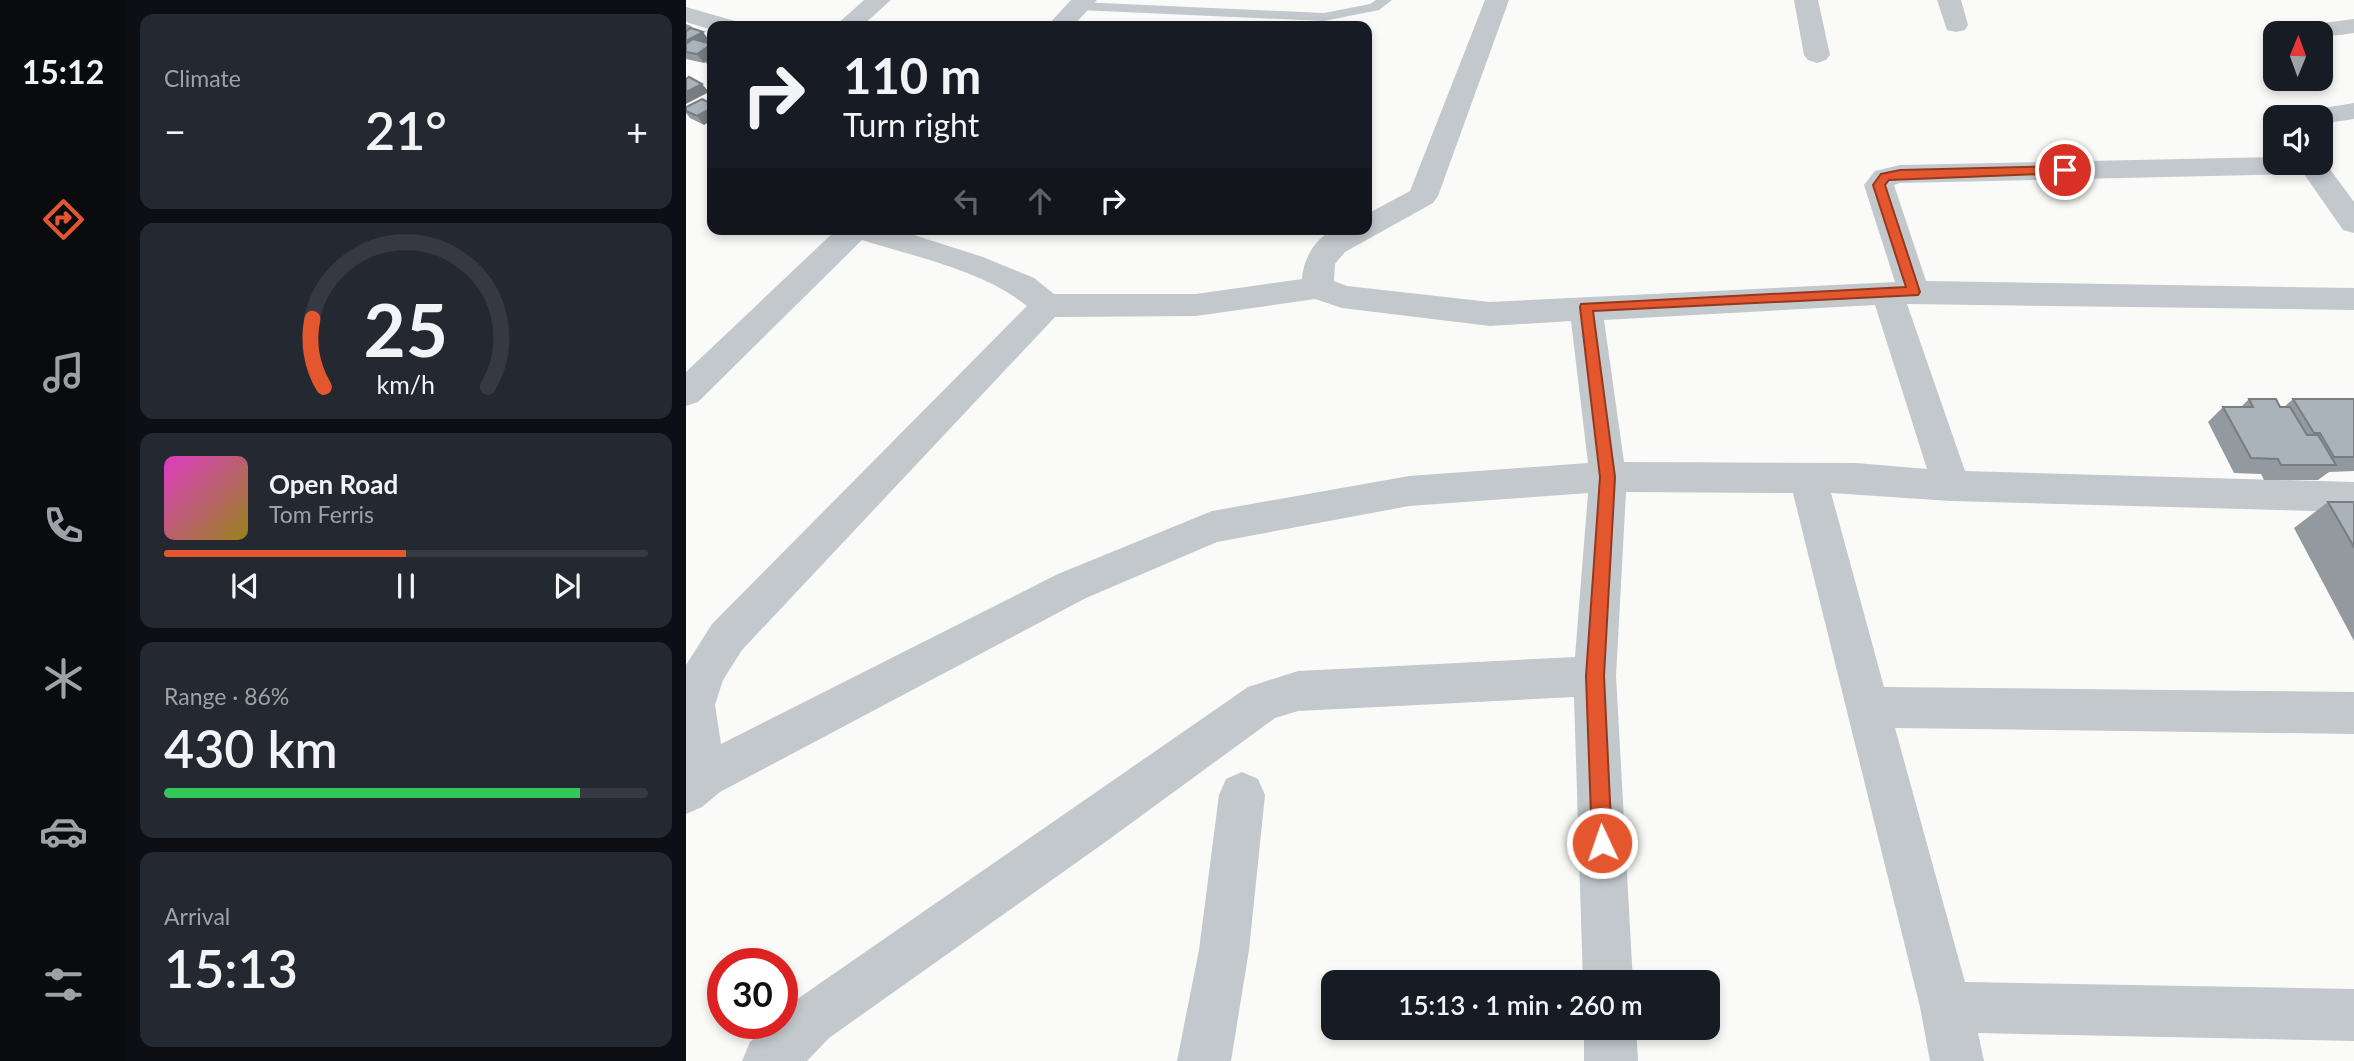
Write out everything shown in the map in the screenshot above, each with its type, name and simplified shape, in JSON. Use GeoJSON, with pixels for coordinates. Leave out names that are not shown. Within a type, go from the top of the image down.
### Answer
{"type":"FeatureCollection","features":[{"type":"Feature","properties":{"kind":"street"},"geometry":{"type":"LineString","coordinates":[[707,20],[734,0]]}},
{"type":"Feature","properties":{"kind":"street"},"geometry":{"type":"LineString","coordinates":[[853,21],[878,0]]}},
{"type":"Feature","properties":{"kind":"street"},"geometry":{"type":"LineString","coordinates":[[1372,224],[1423,196],[1497,0]]}},
{"type":"Feature","properties":{"kind":"street"},"geometry":{"type":"LineString","coordinates":[[1806,0],[1817,55]]}},
{"type":"Feature","properties":{"kind":"street"},"geometry":{"type":"LineString","coordinates":[[1949,0],[1956,25]]}},
{"type":"Feature","properties":{"kind":"street"},"geometry":{"type":"LineString","coordinates":[[1064,21],[1082,3]]}},
{"type":"Feature","properties":{"kind":"street"},"geometry":{"type":"LineString","coordinates":[[2333,28],[2354,26]]}},
{"type":"Feature","properties":{"kind":"street"},"geometry":{"type":"LineString","coordinates":[[2333,114],[2354,111]]}},
{"type":"Feature","properties":{"kind":"street"},"geometry":{"type":"LineString","coordinates":[[1951,486],[1900,292],[1879,185],[1885,177],[1900,174],[2263,165]]}},
{"type":"Feature","properties":{"kind":"street"},"geometry":{"type":"LineString","coordinates":[[2321,175],[2349,209]]}},
{"type":"Feature","properties":{"kind":"street"},"geometry":{"type":"LineString","coordinates":[[686,393],[849,235]]}},
{"type":"Feature","properties":{"kind":"street"},"geometry":{"type":"LineString","coordinates":[[880,235],[972,264],[1023,286],[1047,305],[1196,305],[1318,287],[1342,297],[1490,314],[1900,292],[2354,299]]}},
{"type":"Feature","properties":{"kind":"street"},"geometry":{"type":"LineString","coordinates":[[1318,287],[1317,265],[1326,249],[1352,235]]}},
{"type":"Feature","properties":{"kind":"street"},"geometry":{"type":"LineString","coordinates":[[1047,305],[727,637],[704,672],[693,705],[695,784],[1072,586],[1212,527],[1409,491],[1608,477],[1856,478],[1951,486],[2354,497]]}},
{"type":"Feature","properties":{"kind":"street"},"geometry":{"type":"LineString","coordinates":[[1586,307],[1608,477],[1595,676],[1607,970]]}},
{"type":"Feature","properties":{"kind":"street"},"geometry":{"type":"LineString","coordinates":[[1808,478],[1946,1007],[1957,1061]]}},
{"type":"Feature","properties":{"kind":"street"},"geometry":{"type":"LineString","coordinates":[[769,1061],[811,1020],[1263,701],[1298,691],[1595,676]]}},
{"type":"Feature","properties":{"kind":"street"},"geometry":{"type":"LineString","coordinates":[[1869,707],[2350,721]]}},
{"type":"Feature","properties":{"kind":"street"},"geometry":{"type":"LineString","coordinates":[[1205,1061],[1224,950],[1242,795]]}},
{"type":"Feature","properties":{"kind":"street"},"geometry":{"type":"LineString","coordinates":[[1946,1007],[2354,1016]]}},
{"type":"Feature","properties":{"kind":"street"},"geometry":{"type":"LineString","coordinates":[[1610,1040],[1611,1061]]}},
{"type":"Feature","properties":{"kind":"lane"},"geometry":{"type":"LineString","coordinates":[[1082,3],[1324,17],[1374,7],[1385,0]]}},
{"type":"Feature","properties":{"kind":"building"},"geometry":{"type":"Polygon","coordinates":[[[691,28],[703,32],[686,41],[686,31],[691,28]]]}},
{"type":"Feature","properties":{"kind":"building"},"geometry":{"type":"Polygon","coordinates":[[[693,39],[707,43],[707,47],[697,54],[686,52],[686,44],[693,39]]]}},
{"type":"Feature","properties":{"kind":"building"},"geometry":{"type":"Polygon","coordinates":[[[689,77],[702,84],[686,92],[686,79],[689,77]]]}},
{"type":"Feature","properties":{"kind":"building"},"geometry":{"type":"Polygon","coordinates":[[[702,99],[707,102],[707,111],[697,116],[686,111],[686,107],[702,99]]]}},
{"type":"Feature","properties":{"kind":"building"},"geometry":{"type":"Polygon","coordinates":[[[2249,399],[2276,399],[2280,407],[2290,407],[2307,435],[2318,435],[2336,465],[2281,465],[2278,459],[2251,458],[2223,407],[2253,407],[2249,399]]]}},
{"type":"Feature","properties":{"kind":"building"},"geometry":{"type":"Polygon","coordinates":[[[2293,399],[2354,399],[2354,457],[2334,457],[2320,433],[2314,433],[2293,399]]]}},
{"type":"Feature","properties":{"kind":"building"},"geometry":{"type":"Polygon","coordinates":[[[2328,502],[2354,502],[2354,547],[2328,502]]]}},
{"type":"Feature","properties":{"kind":"route"},"geometry":{"type":"LineString","coordinates":[[1602,843],[1595,676],[1608,477],[1586,307],[1914,292],[1879,185],[1885,177],[1900,174],[2065,170]]}}]}
